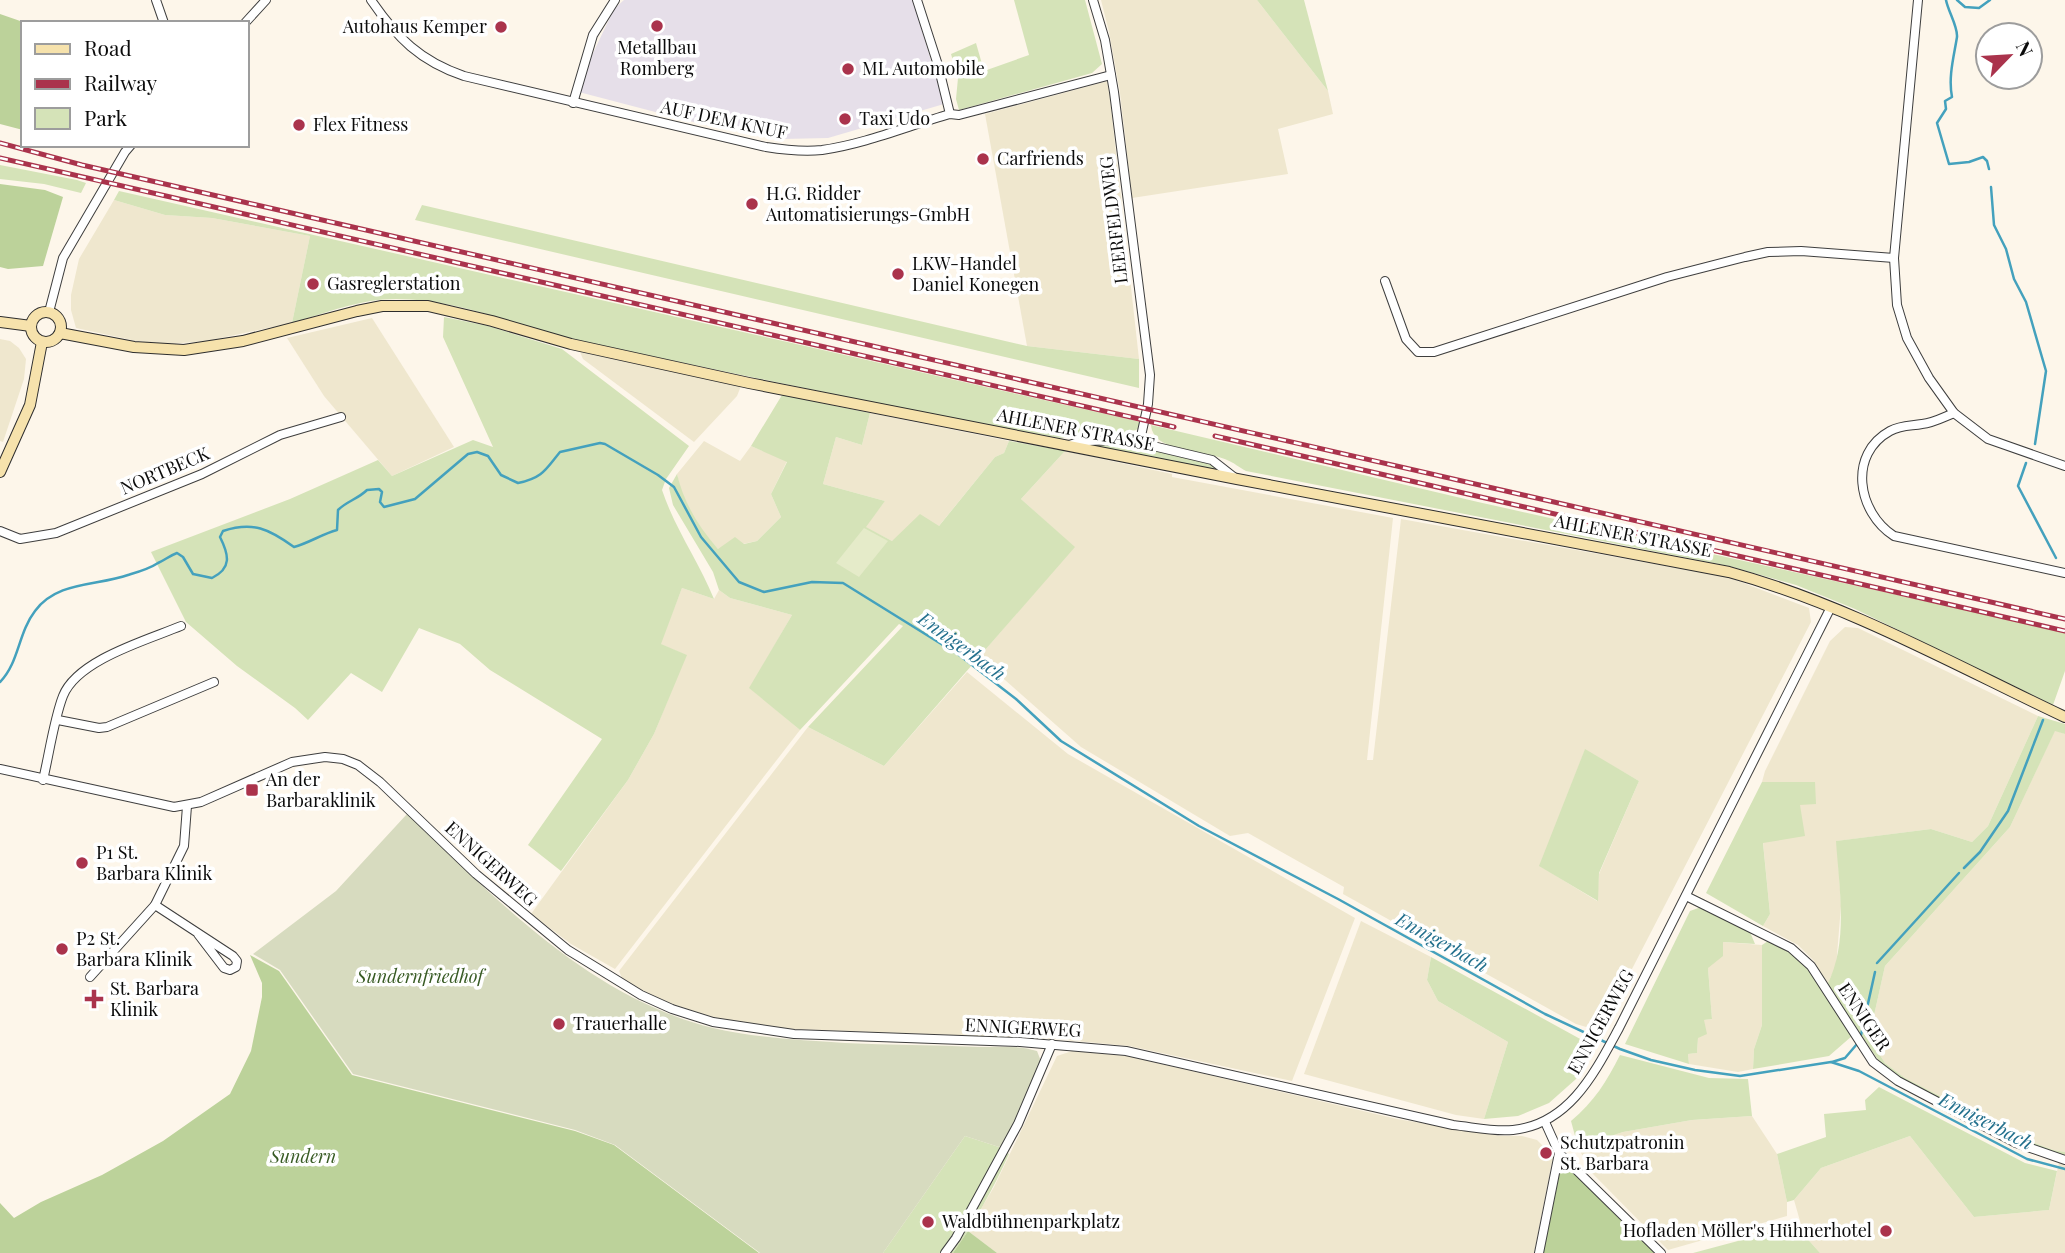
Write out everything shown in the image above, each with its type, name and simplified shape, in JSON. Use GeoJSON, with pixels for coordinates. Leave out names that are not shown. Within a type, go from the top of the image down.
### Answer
{"type":"FeatureCollection","features":[{"type":"Feature","properties":{"kind":"main road","name":"AHLENER STRASSE"},"geometry":{"type":"LineString","coordinates":[[60,332],[134,347],[184,350],[243,341],[369,308],[428,306],[609,353],[749,383],[1728,572],[1769,583],[1831,607],[2065,717]]}},
{"type":"Feature","properties":{"kind":"main road"},"geometry":{"type":"LineString","coordinates":[[49,312],[59,320],[60,332],[55,339],[42,342],[35,338],[31,326],[37,315],[49,312]]}},
{"type":"Feature","properties":{"kind":"main road"},"geometry":{"type":"LineString","coordinates":[[0,322],[31,326]]}},
{"type":"Feature","properties":{"kind":"main road"},"geometry":{"type":"LineString","coordinates":[[0,472],[30,405],[42,342]]}},
{"type":"Feature","properties":{"kind":"street"},"geometry":{"type":"LineString","coordinates":[[156,0],[163,21]]}},
{"type":"Feature","properties":{"kind":"street"},"geometry":{"type":"LineString","coordinates":[[247,21],[266,0]]}},
{"type":"Feature","properties":{"kind":"street","name":"AUF DEM KNUF"},"geometry":{"type":"LineString","coordinates":[[371,0],[409,47],[434,64],[464,76],[792,151],[846,145],[950,114],[959,115],[1111,75]]}},
{"type":"Feature","properties":{"kind":"street"},"geometry":{"type":"LineString","coordinates":[[573,103],[593,35],[615,0]]}},
{"type":"Feature","properties":{"kind":"street"},"geometry":{"type":"LineString","coordinates":[[917,0],[950,114]]}},
{"type":"Feature","properties":{"kind":"street","name":"LEERFELDWEG"},"geometry":{"type":"LineString","coordinates":[[1093,0],[1105,40],[1111,75],[1150,383],[1141,436]]}},
{"type":"Feature","properties":{"kind":"street"},"geometry":{"type":"LineString","coordinates":[[1918,0],[1894,258],[1897,305],[1907,338],[1929,378],[1954,413],[1988,439],[2065,466]]}},
{"type":"Feature","properties":{"kind":"street"},"geometry":{"type":"LineString","coordinates":[[49,312],[63,258],[129,147]]}},
{"type":"Feature","properties":{"kind":"street"},"geometry":{"type":"LineString","coordinates":[[1385,281],[1406,339],[1419,352],[1434,352],[1725,261],[1768,253],[1801,251],[1894,258]]}},
{"type":"Feature","properties":{"kind":"street"},"geometry":{"type":"LineString","coordinates":[[1954,413],[1924,424],[1906,425],[1890,431],[1874,444],[1868,453],[1861,472],[1862,486],[1872,514],[1881,528],[1894,536],[2065,573]]}},
{"type":"Feature","properties":{"kind":"street","name":"NORTBECK"},"geometry":{"type":"LineString","coordinates":[[0,531],[20,539],[56,533],[202,474],[280,436],[341,417]]}},
{"type":"Feature","properties":{"kind":"street"},"geometry":{"type":"LineString","coordinates":[[1066,446],[1093,439],[1127,440],[1141,436],[1153,446],[1212,460],[1237,479]]}},
{"type":"Feature","properties":{"kind":"street","name":"ENNIGERWEG"},"geometry":{"type":"LineString","coordinates":[[0,769],[160,806],[187,806],[201,803],[292,762],[325,757],[343,759],[358,765],[380,782],[476,874],[568,950],[621,984],[672,1009],[713,1022],[794,1034],[1052,1044],[1126,1051],[1453,1125],[1512,1130],[1530,1128],[1545,1122],[1567,1107],[1589,1081],[1619,1028],[1831,607]]}},
{"type":"Feature","properties":{"kind":"street"},"geometry":{"type":"LineString","coordinates":[[43,780],[63,696],[76,676],[96,662],[181,626]]}},
{"type":"Feature","properties":{"kind":"street"},"geometry":{"type":"LineString","coordinates":[[58,720],[99,728],[107,727],[214,682]]}},
{"type":"Feature","properties":{"kind":"street"},"geometry":{"type":"LineString","coordinates":[[90,977],[155,905],[184,846],[187,806]]}},
{"type":"Feature","properties":{"kind":"street","name":"ENNIGER"},"geometry":{"type":"LineString","coordinates":[[1686,895],[1791,948],[1801,956],[1811,966],[1873,1062],[1898,1081],[2016,1143],[2065,1160]]}},
{"type":"Feature","properties":{"kind":"street"},"geometry":{"type":"LineString","coordinates":[[155,905],[236,958],[236,967],[230,970],[224,968],[198,934]]}},
{"type":"Feature","properties":{"kind":"street"},"geometry":{"type":"LineString","coordinates":[[945,1253],[956,1238],[1018,1124],[1052,1044]]}},
{"type":"Feature","properties":{"kind":"street"},"geometry":{"type":"LineString","coordinates":[[1545,1122],[1559,1153],[1661,1253]]}},
{"type":"Feature","properties":{"kind":"street"},"geometry":{"type":"LineString","coordinates":[[1539,1253],[1559,1153]]}},
{"type":"Feature","properties":{"kind":"shaded area"},"geometry":{"type":"Polygon","coordinates":[[[624,0],[913,0],[944,104],[828,138],[783,139],[705,125],[575,91],[614,9],[624,0]]]}},
{"type":"Feature","properties":{"kind":"shaded area"},"geometry":{"type":"Polygon","coordinates":[[[1101,0],[1257,0],[1328,91],[1333,114],[1278,129],[1288,174],[1132,198],[1120,93],[1101,0]]]}},
{"type":"Feature","properties":{"kind":"shaded area"},"geometry":{"type":"Polygon","coordinates":[[[1108,81],[1139,359],[1027,346],[985,114],[1108,81]]]}},
{"type":"Feature","properties":{"kind":"shaded area"},"geometry":{"type":"Polygon","coordinates":[[[114,200],[165,215],[212,218],[310,236],[292,323],[207,341],[169,344],[136,341],[76,328],[71,310],[71,295],[79,259],[114,200]]]}},
{"type":"Feature","properties":{"kind":"shaded area"},"geometry":{"type":"Polygon","coordinates":[[[372,318],[454,447],[392,476],[324,396],[287,338],[372,318]]]}},
{"type":"Feature","properties":{"kind":"shaded area"},"geometry":{"type":"Polygon","coordinates":[[[0,339],[10,341],[26,359],[24,379],[3,442],[0,441],[0,339]]]}},
{"type":"Feature","properties":{"kind":"shaded area"},"geometry":{"type":"Polygon","coordinates":[[[580,352],[741,386],[737,396],[694,442],[583,359],[580,352]]]}},
{"type":"Feature","properties":{"kind":"shaded area"},"geometry":{"type":"Polygon","coordinates":[[[870,413],[1009,441],[1004,453],[995,457],[938,527],[892,541],[865,527],[885,501],[823,484],[836,437],[862,445],[870,413]]]}},
{"type":"Feature","properties":{"kind":"shaded area"},"geometry":{"type":"Polygon","coordinates":[[[704,441],[740,461],[751,446],[787,461],[771,494],[781,517],[757,541],[718,549],[699,528],[681,492],[677,474],[704,441]]]}},
{"type":"Feature","properties":{"kind":"shaded area"},"geometry":{"type":"Polygon","coordinates":[[[1065,451],[1172,474],[1172,477],[1393,518],[1367,760],[1373,760],[1401,519],[1728,577],[1809,608],[1811,622],[1600,1031],[1576,1024],[1343,894],[1344,887],[1248,833],[1230,836],[1081,747],[979,657],[1074,547],[1021,499],[1065,451]],[[1585,750],[1540,866],[1597,901],[1599,874],[1639,781],[1585,750]]]}},
{"type":"Feature","properties":{"kind":"shaded area"},"geometry":{"type":"Polygon","coordinates":[[[682,588],[714,599],[719,590],[730,598],[792,615],[750,688],[800,730],[615,969],[571,944],[531,914],[628,780],[654,734],[686,655],[660,644],[682,588]]]}},
{"type":"Feature","properties":{"kind":"shaded area"},"geometry":{"type":"Polygon","coordinates":[[[1845,627],[1858,628],[2038,716],[1988,826],[1972,842],[1931,829],[1837,841],[1841,906],[1836,967],[1827,985],[1814,961],[1798,945],[1763,926],[1770,914],[1763,842],[1800,805],[1814,782],[1762,782],[1830,641],[1845,627]]]}},
{"type":"Feature","properties":{"kind":"shaded area"},"geometry":{"type":"Polygon","coordinates":[[[967,672],[1068,754],[1355,918],[1292,1081],[1129,1046],[1055,1039],[762,1026],[713,1017],[672,1004],[622,978],[619,971],[808,727],[884,766],[967,672]]]}},
{"type":"Feature","properties":{"kind":"shaded area"},"geometry":{"type":"Polygon","coordinates":[[[2055,730],[2065,734],[2065,1152],[2019,1137],[1905,1078],[1885,1063],[1869,1038],[1885,966],[2010,827],[2055,730]]]}},
{"type":"Feature","properties":{"kind":"shaded area"},"geometry":{"type":"Polygon","coordinates":[[[1361,921],[1431,957],[1427,980],[1438,1001],[1508,1042],[1484,1119],[1456,1115],[1304,1074],[1361,921]]]}},
{"type":"Feature","properties":{"kind":"shaded area"},"geometry":{"type":"Polygon","coordinates":[[[1723,942],[1762,945],[1762,1025],[1754,1049],[1753,1069],[1738,1072],[1689,1064],[1688,1054],[1697,1053],[1698,1038],[1704,1020],[1712,1019],[1708,968],[1723,942]]]}},
{"type":"Feature","properties":{"kind":"shaded area"},"geometry":{"type":"Polygon","coordinates":[[[1072,1051],[1127,1056],[1397,1119],[1537,1140],[1553,1156],[1534,1253],[997,1253],[968,1231],[994,1187],[1057,1056],[1072,1051]]]}},
{"type":"Feature","properties":{"kind":"shaded area"},"geometry":{"type":"Polygon","coordinates":[[[1752,1116],[1777,1154],[1787,1202],[1787,1216],[1668,1250],[1591,1172],[1578,1147],[1623,1132],[1692,1120],[1752,1116]]]}},
{"type":"Feature","properties":{"kind":"shaded area"},"geometry":{"type":"Polygon","coordinates":[[[1910,1136],[1974,1217],[2049,1210],[2059,1162],[2065,1163],[2065,1253],[1820,1253],[1804,1235],[1794,1200],[1821,1168],[1910,1136]]]}},
{"type":"Feature","properties":{"kind":"green space"},"geometry":{"type":"Polygon","coordinates":[[[1014,0],[1085,0],[1102,64],[1092,73],[959,110],[956,99],[958,78],[951,54],[976,43],[984,71],[1029,55],[1014,0]]]}},
{"type":"Feature","properties":{"kind":"green space"},"geometry":{"type":"Polygon","coordinates":[[[1257,0],[1304,0],[1328,91],[1257,0]]]}},
{"type":"Feature","properties":{"kind":"green space"},"geometry":{"type":"Polygon","coordinates":[[[0,14],[21,21],[21,129],[0,124],[0,14]]]}},
{"type":"Feature","properties":{"kind":"green space"},"geometry":{"type":"Polygon","coordinates":[[[0,165],[86,183],[81,193],[44,184],[0,179],[0,165]]]}},
{"type":"Feature","properties":{"kind":"green space"},"geometry":{"type":"Polygon","coordinates":[[[0,184],[45,190],[63,197],[43,266],[8,269],[0,267],[0,184]]]}},
{"type":"Feature","properties":{"kind":"green space"},"geometry":{"type":"Polygon","coordinates":[[[119,191],[1141,422],[1138,429],[1125,434],[1099,433],[1060,438],[880,404],[581,341],[466,309],[420,300],[369,301],[292,323],[310,236],[212,218],[165,215],[114,200],[119,191]]]}},
{"type":"Feature","properties":{"kind":"green space"},"geometry":{"type":"Polygon","coordinates":[[[422,205],[1027,346],[1139,359],[1139,388],[415,220],[422,205]]]}},
{"type":"Feature","properties":{"kind":"green space"},"geometry":{"type":"Polygon","coordinates":[[[444,317],[488,326],[562,349],[689,446],[666,479],[662,490],[714,599],[682,588],[661,644],[687,655],[654,734],[628,780],[561,871],[528,845],[602,739],[490,670],[460,644],[419,628],[382,692],[351,673],[308,720],[237,666],[186,622],[151,552],[290,499],[378,460],[392,476],[473,440],[493,447],[443,337],[444,317]]]}},
{"type":"Feature","properties":{"kind":"green space"},"geometry":{"type":"Polygon","coordinates":[[[782,395],[870,413],[862,445],[836,437],[823,484],[885,501],[866,527],[892,541],[920,514],[939,526],[995,457],[1004,453],[1009,441],[1065,451],[1021,499],[1075,547],[884,766],[808,727],[903,626],[899,624],[800,730],[749,688],[792,615],[730,598],[719,590],[713,572],[673,505],[669,488],[677,474],[693,514],[718,549],[735,537],[744,544],[757,541],[781,517],[771,494],[787,462],[751,446],[782,395]]]}},
{"type":"Feature","properties":{"kind":"green space"},"geometry":{"type":"Polygon","coordinates":[[[1151,425],[1478,502],[2065,632],[2065,671],[2053,705],[1855,609],[1796,585],[1729,566],[1246,471],[1218,457],[1170,446],[1154,434],[1151,425]]]}},
{"type":"Feature","properties":{"kind":"green space"},"geometry":{"type":"Polygon","coordinates":[[[1091,443],[1141,447],[1179,454],[1211,465],[1222,472],[1091,446],[1091,443]]]}},
{"type":"Feature","properties":{"kind":"green space"},"geometry":{"type":"Polygon","coordinates":[[[864,528],[888,541],[859,577],[836,563],[864,528]]]}},
{"type":"Feature","properties":{"kind":"green space"},"geometry":{"type":"Polygon","coordinates":[[[2038,716],[2065,724],[2065,734],[2055,731],[2010,827],[1885,966],[1869,1038],[1885,1063],[1905,1078],[2019,1137],[2065,1152],[2065,1158],[2017,1141],[1903,1081],[1883,1067],[1827,985],[1834,969],[1840,933],[1836,841],[1931,829],[1972,842],[1988,826],[2038,716]]]}},
{"type":"Feature","properties":{"kind":"green space"},"geometry":{"type":"Polygon","coordinates":[[[1585,749],[1639,781],[1599,873],[1598,901],[1539,866],[1585,749]]]}},
{"type":"Feature","properties":{"kind":"green space"},"geometry":{"type":"Polygon","coordinates":[[[1762,782],[1815,782],[1816,804],[1800,805],[1805,836],[1763,843],[1770,914],[1763,926],[1706,893],[1762,782]]]}},
{"type":"Feature","properties":{"kind":"green space","name":"Sundernfriedhof"},"geometry":{"type":"Polygon","coordinates":[[[407,814],[547,942],[626,994],[668,1013],[713,1028],[746,1034],[862,1044],[1030,1049],[1037,1051],[1042,1064],[1029,1096],[1010,1134],[999,1147],[965,1136],[883,1253],[760,1253],[615,1145],[575,1130],[353,1074],[280,970],[253,954],[336,891],[407,814]]]}},
{"type":"Feature","properties":{"kind":"green space"},"geometry":{"type":"Polygon","coordinates":[[[1701,907],[1750,932],[1755,944],[1723,942],[1723,956],[1708,968],[1712,1019],[1704,1020],[1707,1034],[1698,1038],[1697,1053],[1688,1054],[1689,1064],[1625,1044],[1690,911],[1701,907]]]}},
{"type":"Feature","properties":{"kind":"green space"},"geometry":{"type":"Polygon","coordinates":[[[1768,941],[1799,958],[1852,1036],[1829,1056],[1753,1069],[1754,1049],[1762,1025],[1762,945],[1768,941]]]}},
{"type":"Feature","properties":{"kind":"green space","name":"Sundern"},"geometry":{"type":"Polygon","coordinates":[[[250,955],[279,971],[352,1075],[575,1131],[614,1145],[759,1253],[0,1253],[0,1203],[14,1218],[41,1202],[102,1175],[163,1141],[230,1094],[251,1051],[262,997],[262,983],[250,955]]]}},
{"type":"Feature","properties":{"kind":"green space"},"geometry":{"type":"Polygon","coordinates":[[[1431,957],[1593,1046],[1576,1079],[1549,1103],[1518,1116],[1484,1119],[1508,1042],[1438,1001],[1427,980],[1431,957]]]}},
{"type":"Feature","properties":{"kind":"green space"},"geometry":{"type":"Polygon","coordinates":[[[1620,1055],[1709,1078],[1748,1079],[1752,1116],[1692,1120],[1623,1132],[1578,1147],[1571,1121],[1599,1091],[1620,1055]]]}},
{"type":"Feature","properties":{"kind":"green space"},"geometry":{"type":"Polygon","coordinates":[[[1879,1087],[2025,1163],[2057,1171],[2049,1210],[1974,1217],[1910,1136],[1821,1168],[1794,1200],[1787,1202],[1777,1154],[1826,1137],[1824,1114],[1866,1110],[1865,1100],[1879,1087]]]}},
{"type":"Feature","properties":{"kind":"green space"},"geometry":{"type":"Polygon","coordinates":[[[965,1136],[999,1147],[1009,1154],[983,1205],[953,1253],[883,1253],[965,1136]]]}},
{"type":"Feature","properties":{"kind":"green space"},"geometry":{"type":"Polygon","coordinates":[[[1567,1166],[1655,1253],[1542,1253],[1558,1169],[1567,1166]]]}},
{"type":"Feature","properties":{"kind":"green space"},"geometry":{"type":"Polygon","coordinates":[[[1801,1224],[1804,1235],[1820,1253],[1693,1253],[1801,1224]]]}},
{"type":"Feature","properties":{"kind":"green space"},"geometry":{"type":"Polygon","coordinates":[[[968,1231],[997,1253],[953,1253],[968,1231]]]}},
{"type":"Feature","properties":{"kind":"waterway"},"geometry":{"type":"LineString","coordinates":[[1946,0],[1957,37],[1951,74],[1952,97],[1945,101],[1946,109],[1937,123],[1949,164],[1983,157],[1989,169]]}},
{"type":"Feature","properties":{"kind":"waterway"},"geometry":{"type":"LineString","coordinates":[[1957,0],[1965,7],[1979,8],[1990,0]]}},
{"type":"Feature","properties":{"kind":"waterway"},"geometry":{"type":"LineString","coordinates":[[1991,187],[1994,225],[2006,249],[2014,279],[2026,302],[2046,371],[2035,444]]}},
{"type":"Feature","properties":{"kind":"waterway","name":"Ennigerbach"},"geometry":{"type":"LineString","coordinates":[[0,682],[11,666],[35,611],[44,601],[66,589],[140,571],[177,553],[183,557],[193,574],[212,578],[226,565],[227,555],[220,537],[223,531],[243,527],[260,528],[294,547],[337,530],[338,510],[367,490],[379,489],[382,492],[380,502],[384,507],[415,499],[468,454],[477,452],[488,456],[501,475],[518,483],[539,475],[560,452],[605,444],[674,487],[701,537],[739,582],[764,592],[812,582],[843,583],[959,655],[1016,699],[1061,741],[1199,826],[1338,899],[1545,1014],[1620,1049],[1651,1060],[1695,1070],[1740,1076],[1831,1062],[1859,1071],[2027,1159],[2065,1169]]}},
{"type":"Feature","properties":{"kind":"waterway"},"geometry":{"type":"LineString","coordinates":[[2026,463],[2018,486],[2056,558]]}},
{"type":"Feature","properties":{"kind":"waterway"},"geometry":{"type":"LineString","coordinates":[[1964,868],[1980,852],[2008,811],[2043,720]]}},
{"type":"Feature","properties":{"kind":"waterway"},"geometry":{"type":"LineString","coordinates":[[1877,963],[1959,873]]}},
{"type":"Feature","properties":{"kind":"waterway"},"geometry":{"type":"LineString","coordinates":[[1861,1035],[1875,972]]}},
{"type":"Feature","properties":{"kind":"waterway"},"geometry":{"type":"LineString","coordinates":[[1832,1062],[1845,1058],[1857,1044]]}},
{"type":"Feature","properties":{"kind":"railway"},"geometry":{"type":"LineString","coordinates":[[0,143],[82,165],[2065,619]]}},
{"type":"Feature","properties":{"kind":"railway"},"geometry":{"type":"LineString","coordinates":[[0,158],[1174,427]]}},
{"type":"Feature","properties":{"kind":"railway"},"geometry":{"type":"LineString","coordinates":[[1215,436],[2065,631]]}},
{"type":"Feature","properties":{"kind":"place","name":"Metallbau Romberg"},"geometry":{"type":"Point","coordinates":[657,26]}},
{"type":"Feature","properties":{"kind":"place","name":"Autohaus Kemper"},"geometry":{"type":"Point","coordinates":[501,27]}},
{"type":"Feature","properties":{"kind":"place","name":"ML Automobile"},"geometry":{"type":"Point","coordinates":[848,69]}},
{"type":"Feature","properties":{"kind":"place","name":"Taxi Udo"},"geometry":{"type":"Point","coordinates":[845,119]}},
{"type":"Feature","properties":{"kind":"place","name":"Flex Fitness"},"geometry":{"type":"Point","coordinates":[299,125]}},
{"type":"Feature","properties":{"kind":"place","name":"Carfriends"},"geometry":{"type":"Point","coordinates":[983,159]}},
{"type":"Feature","properties":{"kind":"place","name":"H.G. Ridder Automatisierungs-GmbH"},"geometry":{"type":"Point","coordinates":[752,204]}},
{"type":"Feature","properties":{"kind":"place","name":"LKW-Handel Daniel Konegen"},"geometry":{"type":"Point","coordinates":[898,274]}},
{"type":"Feature","properties":{"kind":"place","name":"Gasreglerstation"},"geometry":{"type":"Point","coordinates":[313,284]}},
{"type":"Feature","properties":{"kind":"place","name":"An der Barbaraklinik"},"geometry":{"type":"Point","coordinates":[252,790]}},
{"type":"Feature","properties":{"kind":"place","name":"P1 St. Barbara Klinik"},"geometry":{"type":"Point","coordinates":[82,863]}},
{"type":"Feature","properties":{"kind":"place","name":"P2 St. Barbara Klinik"},"geometry":{"type":"Point","coordinates":[62,949]}},
{"type":"Feature","properties":{"kind":"place","name":"St. Barbara Klinik"},"geometry":{"type":"Point","coordinates":[94,999]}},
{"type":"Feature","properties":{"kind":"place","name":"Trauerhalle"},"geometry":{"type":"Point","coordinates":[559,1024]}},
{"type":"Feature","properties":{"kind":"place","name":"Schutzpatronin St. Barbara"},"geometry":{"type":"Point","coordinates":[1546,1153]}},
{"type":"Feature","properties":{"kind":"place","name":"Waldbühnenparkplatz"},"geometry":{"type":"Point","coordinates":[928,1222]}},
{"type":"Feature","properties":{"kind":"place","name":"Hofladen Möller's Hühnerhotel"},"geometry":{"type":"Point","coordinates":[1886,1231]}}]}
